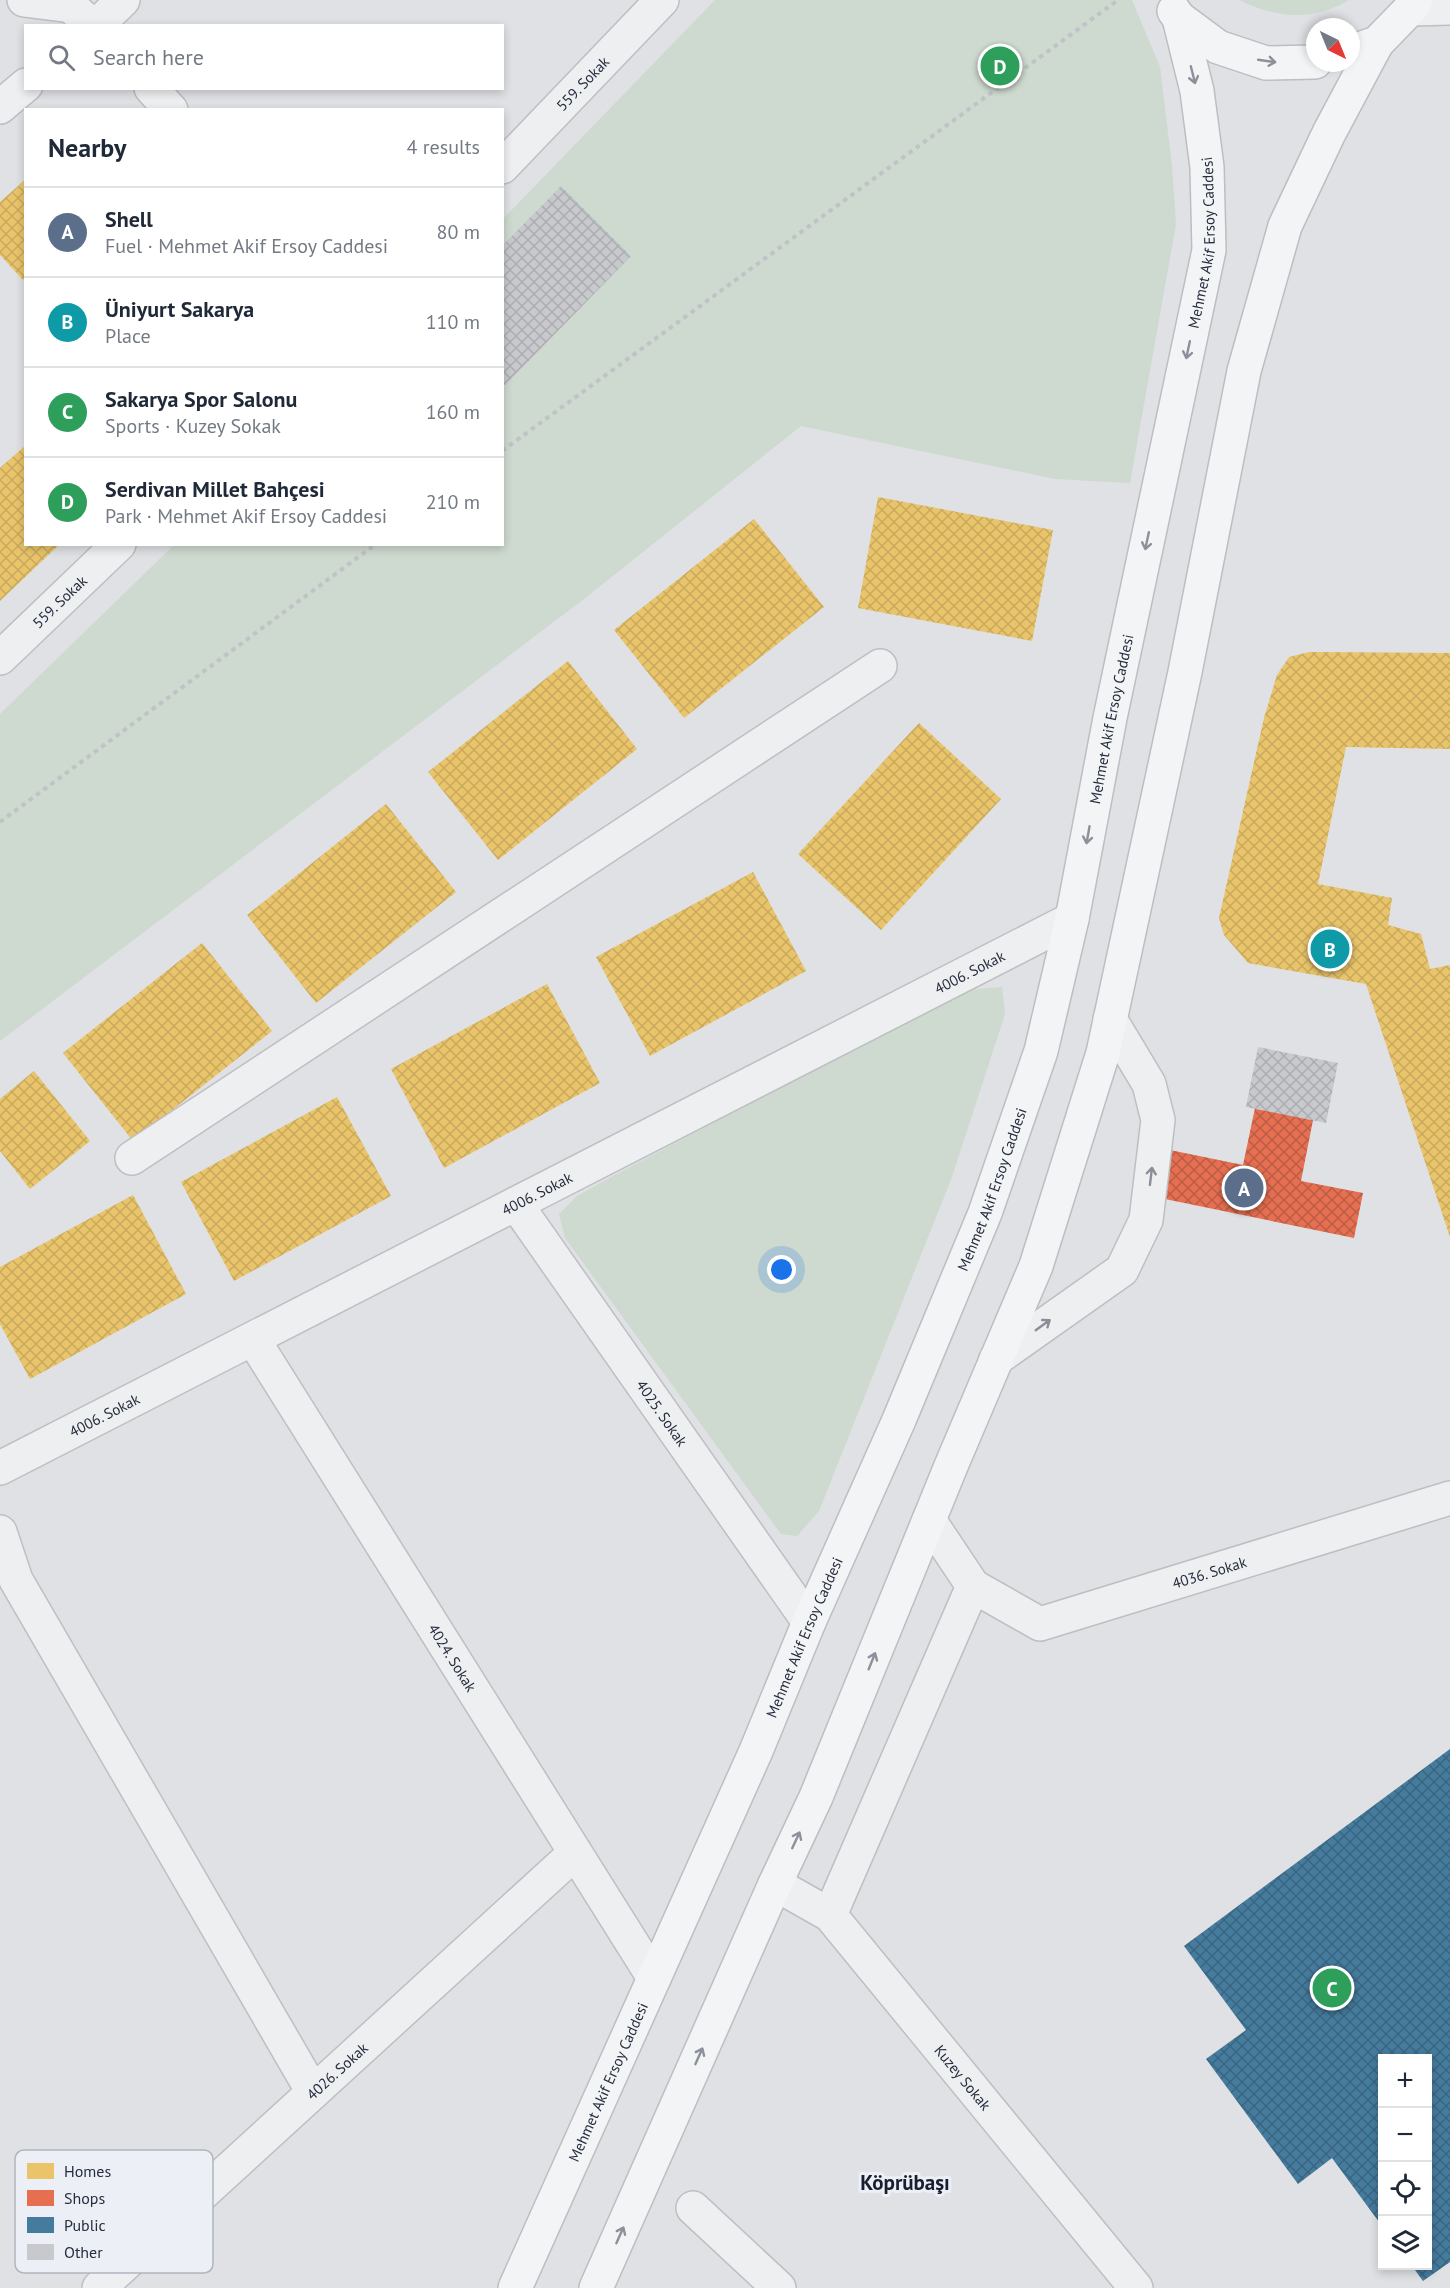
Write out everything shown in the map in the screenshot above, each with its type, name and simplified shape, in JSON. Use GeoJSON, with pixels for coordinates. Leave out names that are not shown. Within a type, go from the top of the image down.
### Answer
{"type":"FeatureCollection","features":[{"type":"Feature","properties":{"kind":"main road"},"geometry":{"type":"LineString","coordinates":[[596,2288],[775,1884],[816,1797],[1036,1266],[1103,1053],[1187,661],[1244,372],[1285,226],[1329,133],[1364,48],[1413,5]]}},
{"type":"Feature","properties":{"kind":"main road"},"geometry":{"type":"LineString","coordinates":[[1173,9],[1218,47],[1266,63],[1306,62]]}},
{"type":"Feature","properties":{"kind":"main road","name":"Mehmet Akif Ersoy Caddesi"},"geometry":{"type":"LineString","coordinates":[[515,2288],[756,1751],[809,1622],[899,1420],[985,1213],[1041,1051],[1072,919],[1110,718],[1209,250],[1207,167],[1199,102],[1173,9]]}},
{"type":"Feature","properties":{"kind":"street"},"geometry":{"type":"LineString","coordinates":[[24,0],[71,6],[92,24]]}},
{"type":"Feature","properties":{"kind":"street"},"geometry":{"type":"LineString","coordinates":[[96,24],[123,0]]}},
{"type":"Feature","properties":{"kind":"street","name":"559. Sokak"},"geometry":{"type":"LineString","coordinates":[[504,165],[662,0]]}},
{"type":"Feature","properties":{"kind":"street"},"geometry":{"type":"LineString","coordinates":[[1413,5],[1450,8]]}},
{"type":"Feature","properties":{"kind":"street"},"geometry":{"type":"LineString","coordinates":[[0,106],[24,87]]}},
{"type":"Feature","properties":{"kind":"street"},"geometry":{"type":"LineString","coordinates":[[153,90],[169,108]]}},
{"type":"Feature","properties":{"kind":"street","name":"559. Sokak"},"geometry":{"type":"LineString","coordinates":[[0,658],[117,546]]}},
{"type":"Feature","properties":{"kind":"street"},"geometry":{"type":"LineString","coordinates":[[132,1158],[880,666]]}},
{"type":"Feature","properties":{"kind":"street","name":"4006. Sokak"},"geometry":{"type":"LineString","coordinates":[[0,1468],[1072,919]]}},
{"type":"Feature","properties":{"kind":"street"},"geometry":{"type":"LineString","coordinates":[[996,1359],[1122,1270],[1146,1220],[1158,1120],[1149,1084],[1110,1018]]}},
{"type":"Feature","properties":{"kind":"street","name":"4025. Sokak"},"geometry":{"type":"LineString","coordinates":[[516,1204],[809,1622]]}},
{"type":"Feature","properties":{"kind":"street","name":"4024. Sokak"},"geometry":{"type":"LineString","coordinates":[[253,1339],[654,1978]]}},
{"type":"Feature","properties":{"kind":"street","name":"4036. Sokak"},"geometry":{"type":"LineString","coordinates":[[973,1586],[1040,1624],[1450,1498]]}},
{"type":"Feature","properties":{"kind":"street"},"geometry":{"type":"LineString","coordinates":[[830,1915],[973,1586],[929,1520]]}},
{"type":"Feature","properties":{"kind":"street"},"geometry":{"type":"LineString","coordinates":[[0,1532],[16,1580],[313,2092]]}},
{"type":"Feature","properties":{"kind":"street","name":"4026. Sokak"},"geometry":{"type":"LineString","coordinates":[[213,2184],[575,1853]]}},
{"type":"Feature","properties":{"kind":"street","name":"Kuzey Sokak"},"geometry":{"type":"LineString","coordinates":[[775,1884],[830,1915],[1136,2288]]}},
{"type":"Feature","properties":{"kind":"street"},"geometry":{"type":"LineString","coordinates":[[693,2208],[779,2288]]}},
{"type":"Feature","properties":{"kind":"street","name":"4026. Sokak"},"geometry":{"type":"LineString","coordinates":[[99,2288],[115,2273]]}},
{"type":"Feature","properties":{"kind":"path"},"geometry":{"type":"LineString","coordinates":[[504,450],[1118,0]]}},
{"type":"Feature","properties":{"kind":"path"},"geometry":{"type":"LineString","coordinates":[[0,822],[373,546]]}},
{"type":"Feature","properties":{"kind":"shaded area"},"geometry":{"type":"Polygon","coordinates":[[[715,0],[1132,0],[1160,67],[1172,166],[1176,224],[1130,483],[1055,479],[801,426],[584,599],[0,1041],[0,714],[173,546],[504,546],[504,218],[715,0]]]}},
{"type":"Feature","properties":{"kind":"shaded area"},"geometry":{"type":"Polygon","coordinates":[[[1239,0],[1349,0],[1321,12],[1294,15],[1267,11],[1239,0]]]}},
{"type":"Feature","properties":{"kind":"shaded area"},"geometry":{"type":"Polygon","coordinates":[[[1002,987],[1005,1014],[952,1177],[819,1511],[797,1536],[781,1534],[565,1238],[559,1214],[577,1196],[964,990],[1002,987]]]}},
{"type":"Feature","properties":{"kind":"building: Homes"},"geometry":{"type":"Polygon","coordinates":[[[24,181],[23,280],[0,255],[0,202],[24,181]]]}},
{"type":"Feature","properties":{"kind":"building: Homes"},"geometry":{"type":"Polygon","coordinates":[[[24,447],[24,546],[58,546],[0,601],[0,468],[24,447]]]}},
{"type":"Feature","properties":{"kind":"building: Homes"},"geometry":{"type":"Polygon","coordinates":[[[878,497],[1053,530],[1032,641],[858,608],[878,497]]]}},
{"type":"Feature","properties":{"kind":"building: Homes"},"geometry":{"type":"Polygon","coordinates":[[[754,519],[824,607],[684,718],[614,630],[754,519]]]}},
{"type":"Feature","properties":{"kind":"building: Homes"},"geometry":{"type":"Polygon","coordinates":[[[1309,652],[1450,653],[1450,749],[1346,747],[1318,884],[1392,898],[1388,925],[1421,934],[1430,969],[1450,965],[1450,1237],[1366,984],[1248,963],[1224,935],[1219,918],[1264,718],[1277,675],[1289,657],[1309,652]]]}},
{"type":"Feature","properties":{"kind":"building: Homes"},"geometry":{"type":"Polygon","coordinates":[[[568,661],[637,749],[498,860],[428,772],[568,661]]]}},
{"type":"Feature","properties":{"kind":"building: Homes"},"geometry":{"type":"Polygon","coordinates":[[[919,723],[1001,799],[881,930],[798,854],[919,723]]]}},
{"type":"Feature","properties":{"kind":"building: Homes"},"geometry":{"type":"Polygon","coordinates":[[[386,804],[456,892],[316,1003],[247,915],[386,804]]]}},
{"type":"Feature","properties":{"kind":"building: Homes"},"geometry":{"type":"Polygon","coordinates":[[[753,872],[806,971],[650,1056],[596,957],[753,872]]]}},
{"type":"Feature","properties":{"kind":"building: Homes"},"geometry":{"type":"Polygon","coordinates":[[[202,943],[272,1031],[133,1141],[63,1053],[202,943]]]}},
{"type":"Feature","properties":{"kind":"building: Homes"},"geometry":{"type":"Polygon","coordinates":[[[547,984],[600,1083],[444,1168],[391,1069],[547,984]]]}},
{"type":"Feature","properties":{"kind":"building: Homes"},"geometry":{"type":"Polygon","coordinates":[[[34,1071],[90,1141],[30,1189],[0,1151],[0,1099],[34,1071]]]}},
{"type":"Feature","properties":{"kind":"building: Homes"},"geometry":{"type":"Polygon","coordinates":[[[337,1097],[391,1196],[234,1281],[181,1182],[337,1097]]]}},
{"type":"Feature","properties":{"kind":"building: Homes"},"geometry":{"type":"Polygon","coordinates":[[[133,1195],[186,1294],[30,1379],[0,1324],[0,1267],[133,1195]]]}},
{"type":"Feature","properties":{"kind":"building: Shops"},"geometry":{"type":"Polygon","coordinates":[[[1255,1108],[1313,1120],[1301,1181],[1363,1193],[1354,1238],[1160,1198],[1170,1150],[1243,1165],[1255,1108]]]}},
{"type":"Feature","properties":{"kind":"building: Public"},"geometry":{"type":"Polygon","coordinates":[[[1450,1749],[1450,2262],[1423,2281],[1415,2270],[1432,2270],[1432,2054],[1378,2054],[1378,2221],[1332,2158],[1298,2184],[1206,2059],[1246,2030],[1184,1946],[1450,1749]]]}},
{"type":"Feature","properties":{"kind":"building: Other"},"geometry":{"type":"Polygon","coordinates":[[[561,186],[631,256],[505,385],[504,384],[504,244],[561,186]]]}},
{"type":"Feature","properties":{"kind":"building: Other"},"geometry":{"type":"Polygon","coordinates":[[[1258,1047],[1338,1063],[1326,1123],[1246,1107],[1258,1047]]]}},
{"type":"Feature","properties":{"kind":"place","name":"Serdivan Millet Bahçesi"},"geometry":{"type":"Point","coordinates":[1000,66]}},
{"type":"Feature","properties":{"kind":"place","name":"Üniyurt Sakarya"},"geometry":{"type":"Point","coordinates":[1330,949]}},
{"type":"Feature","properties":{"kind":"place","name":"Shell"},"geometry":{"type":"Point","coordinates":[1244,1188]}},
{"type":"Feature","properties":{"kind":"place","name":"Sakarya Spor Salonu"},"geometry":{"type":"Point","coordinates":[1332,1988]}},
{"type":"Feature","properties":{"kind":"district","name":"Köprübaşı"},"geometry":{"type":"Point","coordinates":[905,2182]}}]}
